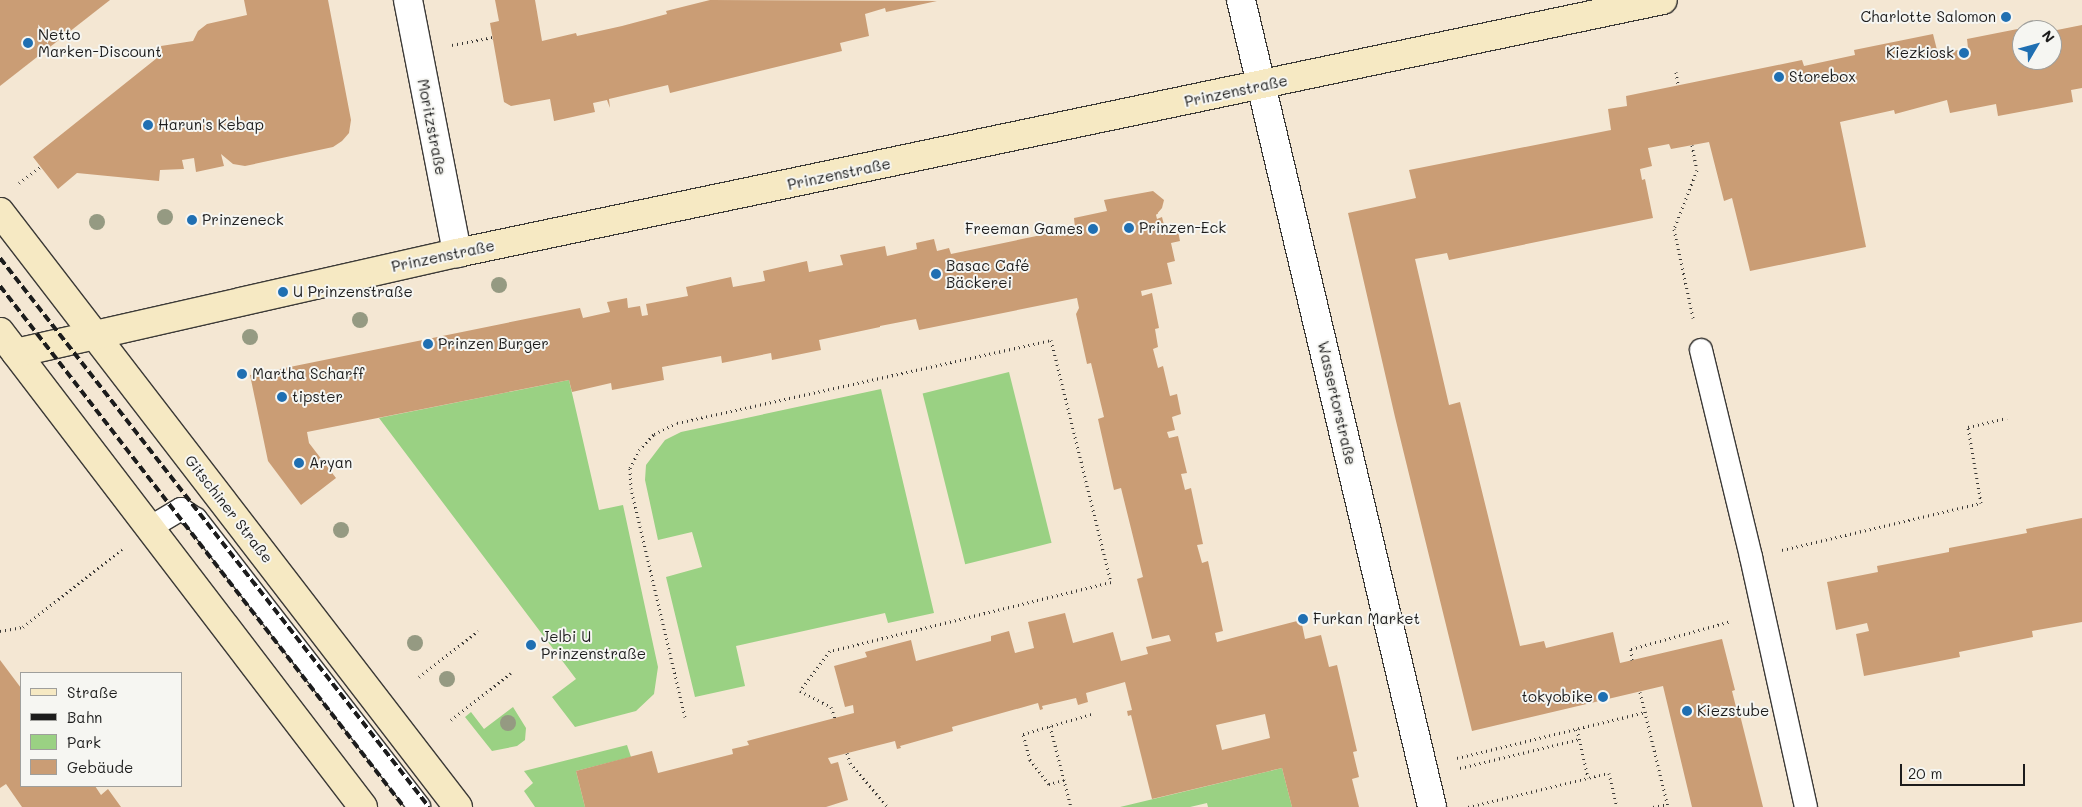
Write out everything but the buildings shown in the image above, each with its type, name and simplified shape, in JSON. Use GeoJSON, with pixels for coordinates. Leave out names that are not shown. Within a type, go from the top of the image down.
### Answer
{"type":"FeatureCollection","features":[{"type":"Feature","properties":{"kind":"main road","name":"Prinzenstraße"},"geometry":{"type":"LineString","coordinates":[[8,342],[95,335],[457,253],[1262,86],[1664,0]]}},
{"type":"Feature","properties":{"kind":"main road","name":"Gitschiner Straße"},"geometry":{"type":"LineString","coordinates":[[0,212],[458,807]]}},
{"type":"Feature","properties":{"kind":"main road"},"geometry":{"type":"LineString","coordinates":[[8,342],[363,807]]}},
{"type":"Feature","properties":{"kind":"street","name":"Moritzstraße"},"geometry":{"type":"LineString","coordinates":[[408,0],[457,253]]}},
{"type":"Feature","properties":{"kind":"street","name":"Wassertorstraße"},"geometry":{"type":"LineString","coordinates":[[1241,0],[1432,807]]}},
{"type":"Feature","properties":{"kind":"lane"},"geometry":{"type":"LineString","coordinates":[[1701,350],[1751,558],[1806,807]]}},
{"type":"Feature","properties":{"kind":"lane"},"geometry":{"type":"LineString","coordinates":[[151,527],[181,509],[196,519],[419,807]]}},
{"type":"Feature","properties":{"kind":"path"},"geometry":{"type":"LineString","coordinates":[[1676,72],[1678,85]]}},
{"type":"Feature","properties":{"kind":"path"},"geometry":{"type":"LineString","coordinates":[[1692,145],[1697,170],[1674,229],[1701,350]]}},
{"type":"Feature","properties":{"kind":"path"},"geometry":{"type":"LineString","coordinates":[[685,717],[630,489],[630,468],[639,450],[654,434],[677,423],[1052,340],[1112,582],[830,652],[800,691],[831,707],[835,718]]}},
{"type":"Feature","properties":{"kind":"path"},"geometry":{"type":"LineString","coordinates":[[1751,558],[1981,502],[1968,427],[2007,418]]}},
{"type":"Feature","properties":{"kind":"path"},"geometry":{"type":"LineString","coordinates":[[0,631],[23,627],[151,527]]}},
{"type":"Feature","properties":{"kind":"path"},"geometry":{"type":"LineString","coordinates":[[1632,660],[1631,649],[1763,613]]}},
{"type":"Feature","properties":{"kind":"path"},"geometry":{"type":"LineString","coordinates":[[419,677],[478,631]]}},
{"type":"Feature","properties":{"kind":"path"},"geometry":{"type":"LineString","coordinates":[[451,720],[511,673]]}},
{"type":"Feature","properties":{"kind":"path"},"geometry":{"type":"LineString","coordinates":[[1640,692],[1668,805],[1653,807]]}},
{"type":"Feature","properties":{"kind":"path"},"geometry":{"type":"LineString","coordinates":[[1477,753],[1646,712]]}},
{"type":"Feature","properties":{"kind":"path"},"geometry":{"type":"LineString","coordinates":[[1064,780],[1049,784],[1030,760],[1022,734],[1092,714]]}},
{"type":"Feature","properties":{"kind":"path"},"geometry":{"type":"LineString","coordinates":[[1050,726],[1071,807]]}},
{"type":"Feature","properties":{"kind":"path"},"geometry":{"type":"LineString","coordinates":[[1577,729],[1588,778]]}},
{"type":"Feature","properties":{"kind":"path"},"geometry":{"type":"LineString","coordinates":[[1480,763],[1580,739]]}},
{"type":"Feature","properties":{"kind":"path"},"geometry":{"type":"LineString","coordinates":[[847,753],[850,763],[888,807]]}},
{"type":"Feature","properties":{"kind":"path"},"geometry":{"type":"LineString","coordinates":[[1467,807],[1609,773],[1617,807]]}},
{"type":"Feature","properties":{"kind":"green space"},"geometry":{"type":"Polygon","coordinates":[[[1009,372],[1052,543],[965,564],[923,394],[1009,372]]]}},
{"type":"Feature","properties":{"kind":"green space"},"geometry":{"type":"Polygon","coordinates":[[[569,380],[599,510],[623,505],[658,667],[654,694],[636,711],[575,727],[552,697],[576,679],[379,418],[569,380]]]}},
{"type":"Feature","properties":{"kind":"green space"},"geometry":{"type":"Polygon","coordinates":[[[881,389],[934,613],[888,623],[885,613],[736,646],[745,686],[695,697],[666,577],[702,567],[692,532],[658,540],[645,480],[646,465],[665,440],[681,432],[881,389]]]}},
{"type":"Feature","properties":{"kind":"green space"},"geometry":{"type":"Polygon","coordinates":[[[513,707],[526,728],[525,740],[517,746],[492,751],[465,717],[471,712],[484,729],[513,707]]]}},
{"type":"Feature","properties":{"kind":"green space"},"geometry":{"type":"Polygon","coordinates":[[[627,745],[631,757],[576,771],[585,807],[535,807],[524,791],[533,783],[524,771],[627,745]]]}},
{"type":"Feature","properties":{"kind":"green space"},"geometry":{"type":"Polygon","coordinates":[[[1282,768],[1292,807],[1208,807],[1207,803],[1190,807],[1120,807],[1282,768]]]}},
{"type":"Feature","properties":{"kind":"railway"},"geometry":{"type":"LineString","coordinates":[[0,258],[429,807]]}},
{"type":"Feature","properties":{"kind":"railway"},"geometry":{"type":"LineString","coordinates":[[0,286],[404,807]]}},
{"type":"Feature","properties":{"kind":"place","name":"Charlotte Salomon"},"geometry":{"type":"Point","coordinates":[2006,17]}},
{"type":"Feature","properties":{"kind":"place","name":"Netto Marken-Discount"},"geometry":{"type":"Point","coordinates":[28,43]}},
{"type":"Feature","properties":{"kind":"place","name":"Kiezkiosk"},"geometry":{"type":"Point","coordinates":[1964,53]}},
{"type":"Feature","properties":{"kind":"place","name":"Storebox"},"geometry":{"type":"Point","coordinates":[1779,77]}},
{"type":"Feature","properties":{"kind":"place","name":"Harun's Kebap"},"geometry":{"type":"Point","coordinates":[148,125]}},
{"type":"Feature","properties":{"kind":"place","name":"Prinzeneck"},"geometry":{"type":"Point","coordinates":[192,220]}},
{"type":"Feature","properties":{"kind":"place","name":"Prinzen-Eck"},"geometry":{"type":"Point","coordinates":[1129,228]}},
{"type":"Feature","properties":{"kind":"place","name":"Freeman Games"},"geometry":{"type":"Point","coordinates":[1093,229]}},
{"type":"Feature","properties":{"kind":"place","name":"Basac Café Bäckerei"},"geometry":{"type":"Point","coordinates":[936,274]}},
{"type":"Feature","properties":{"kind":"place","name":"U Prinzenstraße"},"geometry":{"type":"Point","coordinates":[283,292]}},
{"type":"Feature","properties":{"kind":"place","name":"Prinzen Burger"},"geometry":{"type":"Point","coordinates":[428,344]}},
{"type":"Feature","properties":{"kind":"place","name":"Martha Scharff"},"geometry":{"type":"Point","coordinates":[242,374]}},
{"type":"Feature","properties":{"kind":"place","name":"tipster"},"geometry":{"type":"Point","coordinates":[282,397]}},
{"type":"Feature","properties":{"kind":"place","name":"Aryan"},"geometry":{"type":"Point","coordinates":[299,463]}},
{"type":"Feature","properties":{"kind":"place","name":"Furkan Market"},"geometry":{"type":"Point","coordinates":[1303,619]}},
{"type":"Feature","properties":{"kind":"place","name":"Jelbi U Prinzenstraße"},"geometry":{"type":"Point","coordinates":[531,645]}},
{"type":"Feature","properties":{"kind":"place","name":"tokyobike"},"geometry":{"type":"Point","coordinates":[1603,697]}},
{"type":"Feature","properties":{"kind":"place","name":"Kiezstube"},"geometry":{"type":"Point","coordinates":[1687,711]}}]}
